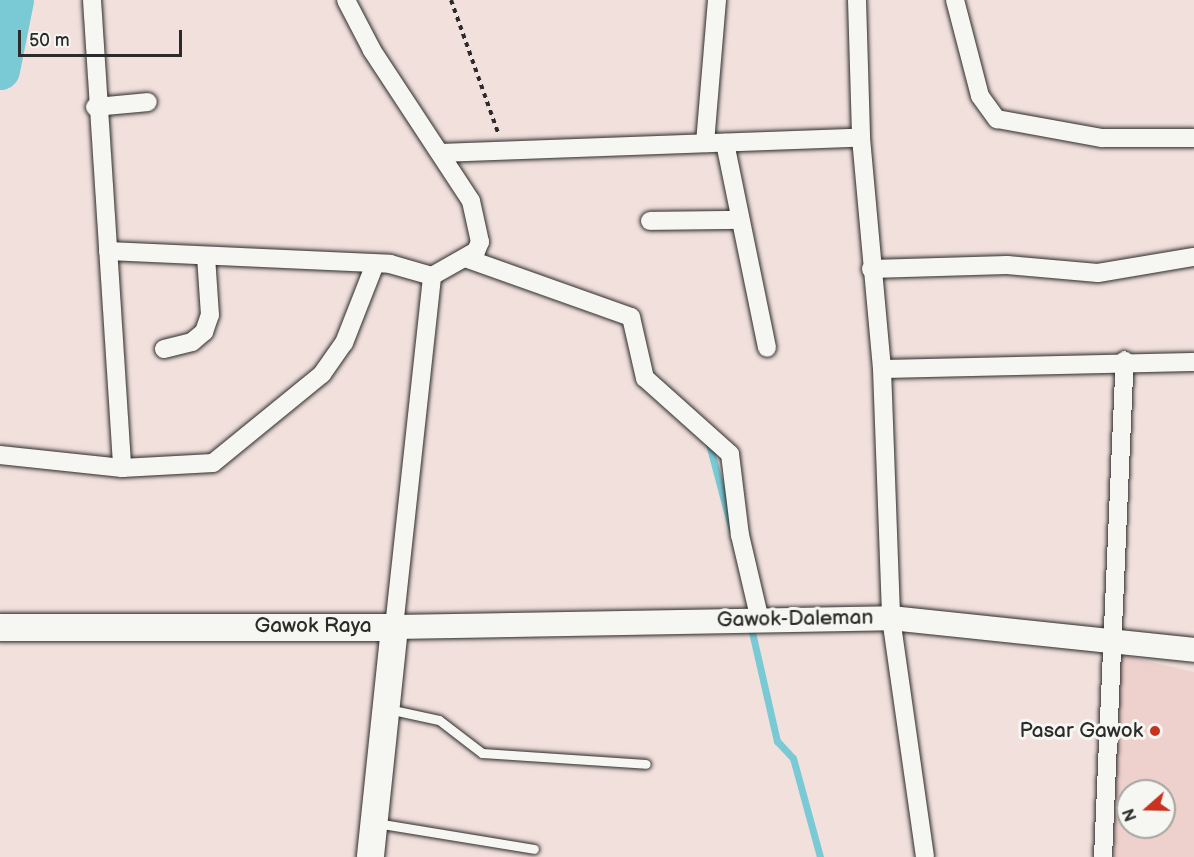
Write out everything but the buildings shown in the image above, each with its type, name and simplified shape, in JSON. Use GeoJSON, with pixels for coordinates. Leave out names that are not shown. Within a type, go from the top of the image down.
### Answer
{"type":"FeatureCollection","features":[{"type":"Feature","properties":{"kind":"main road","name":"Gawok Raya"},"geometry":{"type":"LineString","coordinates":[[0,627],[394,627],[369,857]]}},
{"type":"Feature","properties":{"kind":"street"},"geometry":{"type":"LineString","coordinates":[[93,0],[95,106],[108,251],[122,468]]}},
{"type":"Feature","properties":{"kind":"street"},"geometry":{"type":"LineString","coordinates":[[108,251],[389,265],[432,276],[468,259],[480,242],[478,222],[442,153],[372,50],[346,0]]}},
{"type":"Feature","properties":{"kind":"street"},"geometry":{"type":"LineString","coordinates":[[705,143],[717,0]]}},
{"type":"Feature","properties":{"kind":"street"},"geometry":{"type":"LineString","coordinates":[[857,0],[861,138],[882,369],[891,618],[925,857]]}},
{"type":"Feature","properties":{"kind":"street"},"geometry":{"type":"LineString","coordinates":[[954,0],[980,96],[997,119],[1102,138],[1194,138]]}},
{"type":"Feature","properties":{"kind":"street"},"geometry":{"type":"LineString","coordinates":[[95,106],[148,102]]}},
{"type":"Feature","properties":{"kind":"street"},"geometry":{"type":"LineString","coordinates":[[442,153],[861,138]]}},
{"type":"Feature","properties":{"kind":"street"},"geometry":{"type":"LineString","coordinates":[[725,143],[738,220],[767,348]]}},
{"type":"Feature","properties":{"kind":"street"},"geometry":{"type":"LineString","coordinates":[[650,221],[738,220]]}},
{"type":"Feature","properties":{"kind":"street"},"geometry":{"type":"LineString","coordinates":[[164,349],[192,342],[204,332],[210,315],[206,256]]}},
{"type":"Feature","properties":{"kind":"street"},"geometry":{"type":"LineString","coordinates":[[872,269],[1007,265],[1098,273],[1194,257]]}},
{"type":"Feature","properties":{"kind":"street"},"geometry":{"type":"LineString","coordinates":[[468,259],[631,317],[645,378],[730,454],[740,534],[760,620]]}},
{"type":"Feature","properties":{"kind":"street"},"geometry":{"type":"LineString","coordinates":[[0,455],[122,468],[199,466],[225,456],[322,374],[344,343],[389,265]]}},
{"type":"Feature","properties":{"kind":"street"},"geometry":{"type":"LineString","coordinates":[[394,627],[432,276]]}},
{"type":"Feature","properties":{"kind":"street"},"geometry":{"type":"LineString","coordinates":[[882,369],[1125,360],[1194,362]]}},
{"type":"Feature","properties":{"kind":"street"},"geometry":{"type":"LineString","coordinates":[[1103,857],[1125,360]]}},
{"type":"Feature","properties":{"kind":"street","name":"Gawok-Daleman"},"geometry":{"type":"LineString","coordinates":[[394,627],[891,618],[1194,650]]}},
{"type":"Feature","properties":{"kind":"lane"},"geometry":{"type":"LineString","coordinates":[[386,708],[439,720],[482,753],[646,764]]}},
{"type":"Feature","properties":{"kind":"lane"},"geometry":{"type":"LineString","coordinates":[[373,822],[534,849]]}},
{"type":"Feature","properties":{"kind":"path"},"geometry":{"type":"LineString","coordinates":[[451,0],[504,150]]}},
{"type":"Feature","properties":{"kind":"shaded area","name":"Pasar Gawok"},"geometry":{"type":"Polygon","coordinates":[[[1116,654],[1194,672],[1194,857],[1114,857],[1116,654]]]}},
{"type":"Feature","properties":{"kind":"waterway"},"geometry":{"type":"LineString","coordinates":[[0,70],[14,0]]}},
{"type":"Feature","properties":{"kind":"waterway"},"geometry":{"type":"LineString","coordinates":[[708,440],[732,531]]}},
{"type":"Feature","properties":{"kind":"waterway"},"geometry":{"type":"LineString","coordinates":[[752,632],[777,741],[793,758],[820,857]]}},
{"type":"Feature","properties":{"kind":"place","name":"Pasar Gawok"},"geometry":{"type":"Point","coordinates":[1155,731]}}]}
